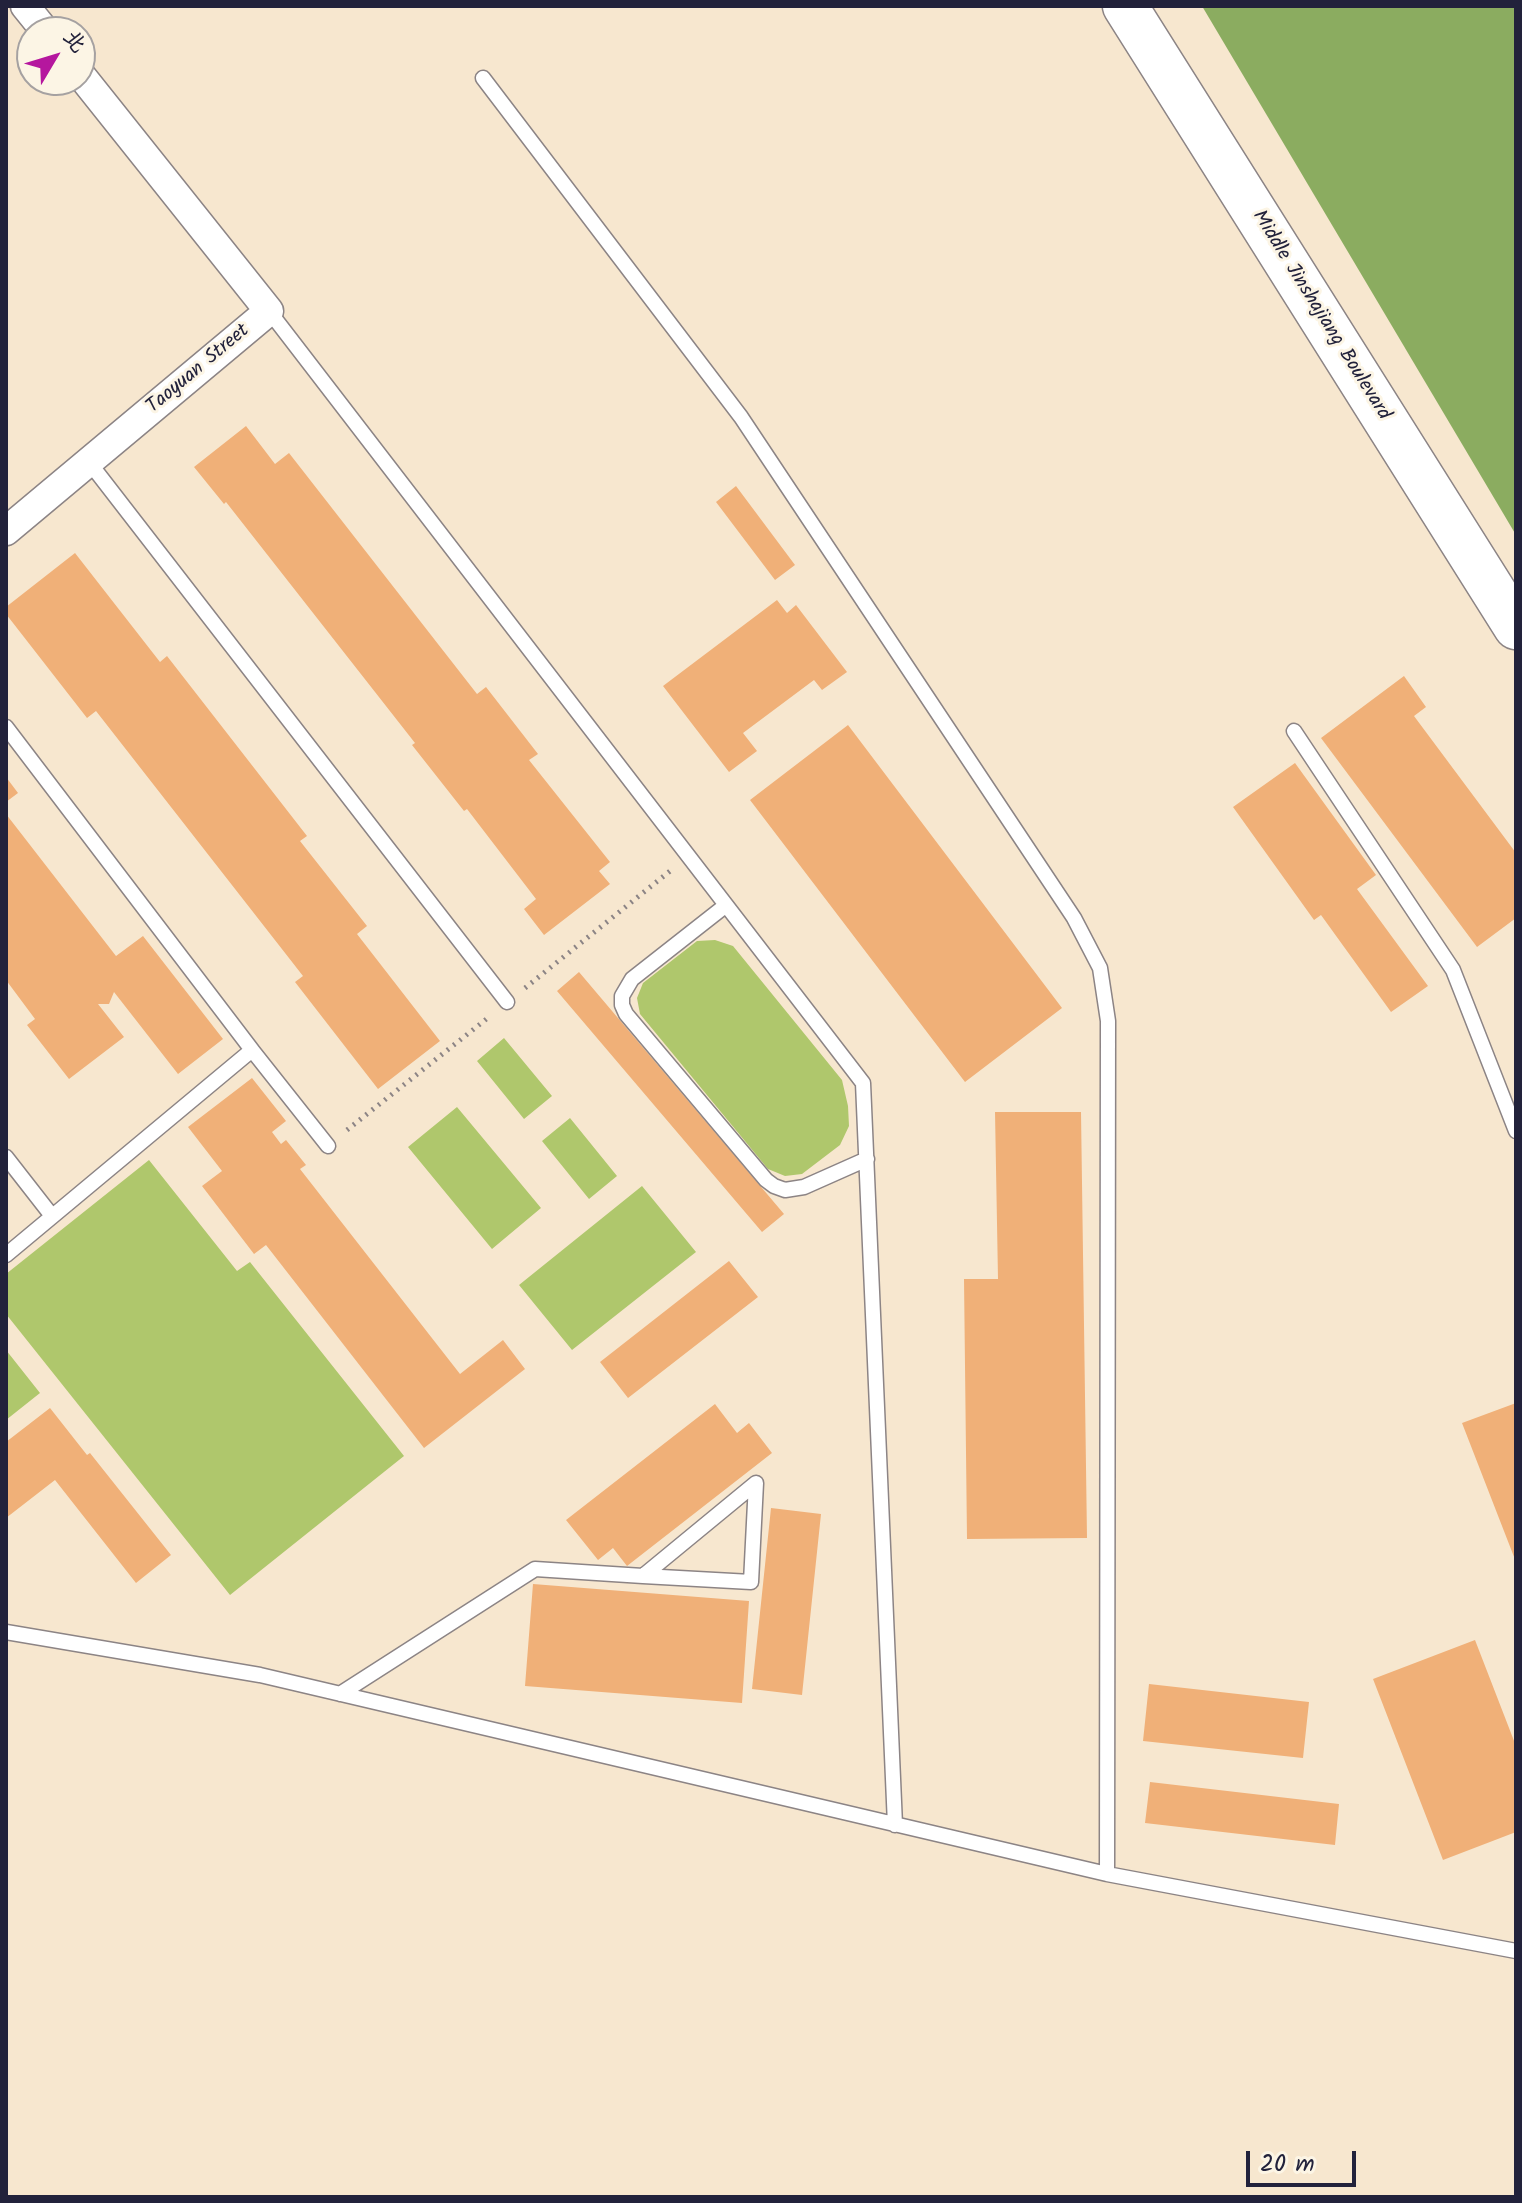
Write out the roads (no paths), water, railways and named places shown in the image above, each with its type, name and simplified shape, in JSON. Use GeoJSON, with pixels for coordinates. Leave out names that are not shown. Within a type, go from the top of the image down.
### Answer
{"type":"FeatureCollection","features":[{"type":"Feature","properties":{"kind":"main road","name":"Middle Jinshajiang Boulevard"},"geometry":{"type":"LineString","coordinates":[[1125,6],[1516,627]]}},
{"type":"Feature","properties":{"kind":"street","name":"Taoyuan Street"},"geometry":{"type":"LineString","coordinates":[[6,531],[269,311],[96,94]]}},
{"type":"Feature","properties":{"kind":"lane"},"geometry":{"type":"LineString","coordinates":[[483,78],[741,417],[1074,918],[1100,968],[1108,1021],[1107,1874]]}},
{"type":"Feature","properties":{"kind":"lane"},"geometry":{"type":"LineString","coordinates":[[269,311],[863,1083],[895,1825]]}},
{"type":"Feature","properties":{"kind":"lane"},"geometry":{"type":"LineString","coordinates":[[89,462],[507,1002]]}},
{"type":"Feature","properties":{"kind":"lane"},"geometry":{"type":"LineString","coordinates":[[6,727],[328,1146]]}},
{"type":"Feature","properties":{"kind":"lane"},"geometry":{"type":"LineString","coordinates":[[1294,731],[1453,970],[1516,1131]]}},
{"type":"Feature","properties":{"kind":"lane"},"geometry":{"type":"LineString","coordinates":[[725,906],[632,979],[622,996],[626,1014],[774,1186],[785,1190],[804,1187],[867,1159]]}},
{"type":"Feature","properties":{"kind":"lane"},"geometry":{"type":"LineString","coordinates":[[6,1255],[252,1050]]}},
{"type":"Feature","properties":{"kind":"lane"},"geometry":{"type":"LineString","coordinates":[[6,1157],[52,1216]]}},
{"type":"Feature","properties":{"kind":"lane"},"geometry":{"type":"LineString","coordinates":[[340,1694],[535,1569],[643,1576],[751,1582],[756,1483],[643,1576]]}},
{"type":"Feature","properties":{"kind":"lane"},"geometry":{"type":"LineString","coordinates":[[6,1632],[260,1675],[1107,1874],[1516,1951]]}}]}
